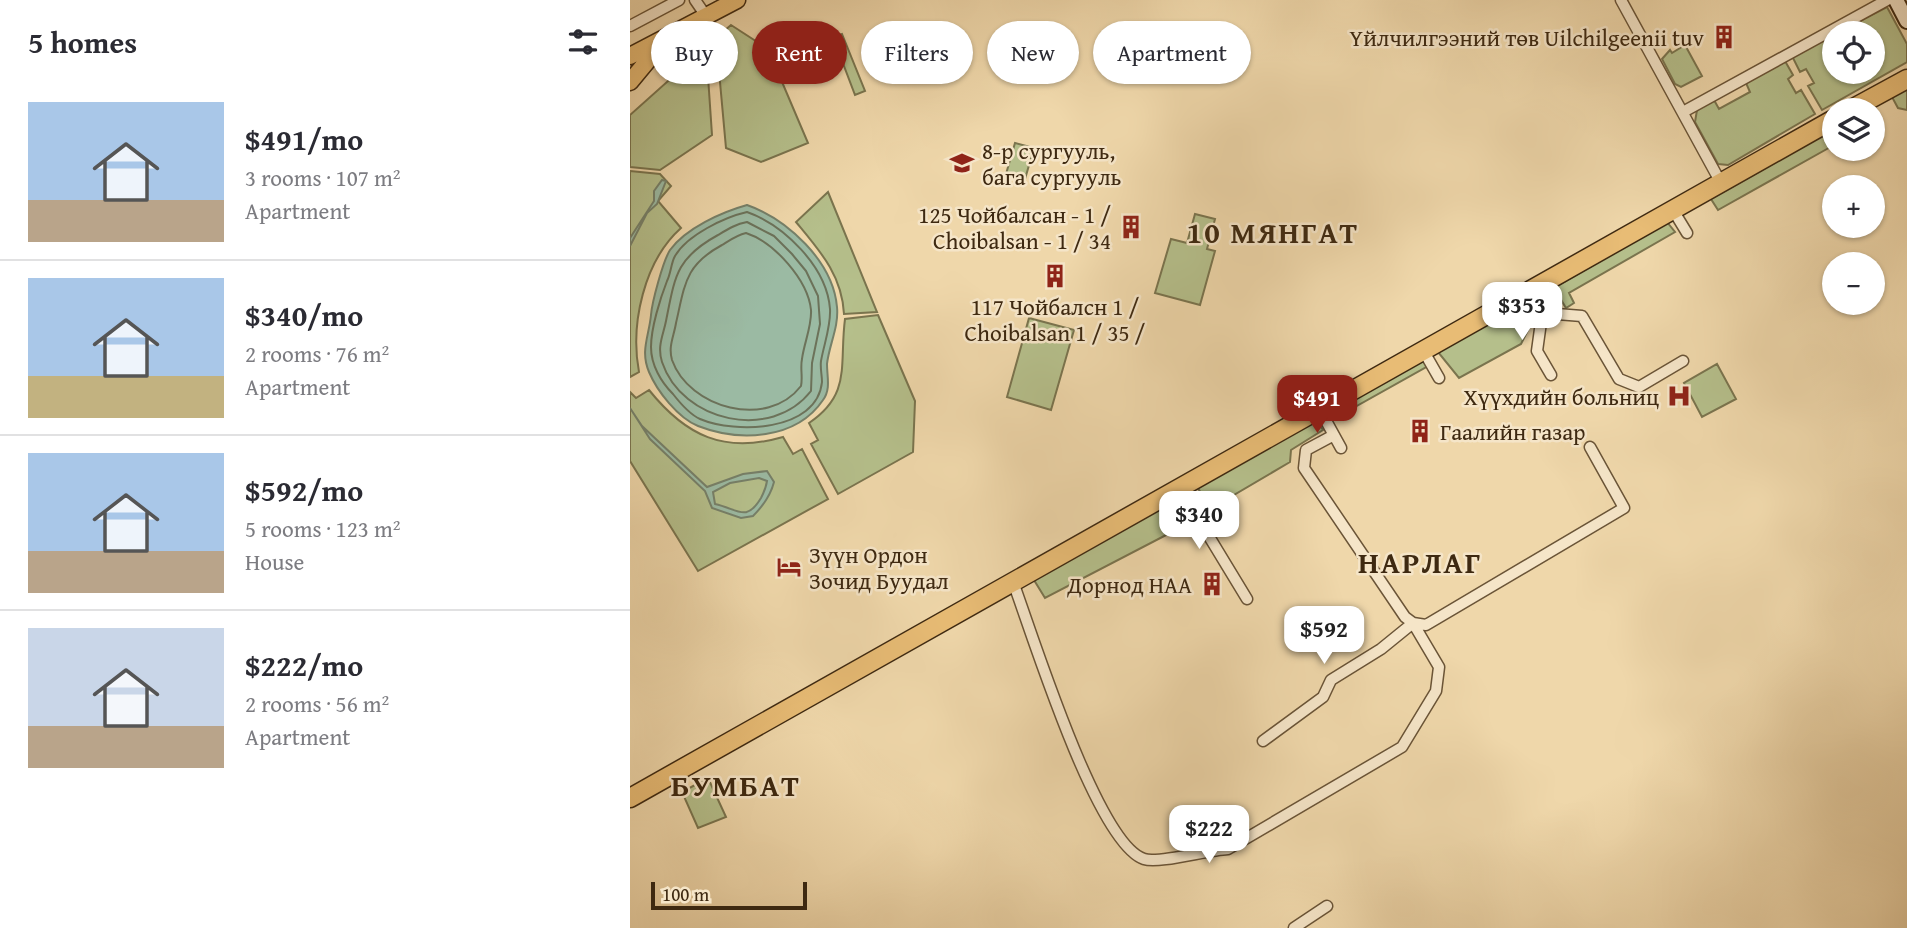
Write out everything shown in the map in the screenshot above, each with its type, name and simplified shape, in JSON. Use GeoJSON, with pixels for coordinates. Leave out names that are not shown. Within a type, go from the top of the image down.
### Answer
{"type":"FeatureCollection","features":[{"type":"Feature","properties":{"kind":"highway"},"geometry":{"type":"LineString","coordinates":[[1872,98],[1907,79]]}},
{"type":"Feature","properties":{"kind":"highway"},"geometry":{"type":"LineString","coordinates":[[630,798],[1519,294],[1822,126]]}},
{"type":"Feature","properties":{"kind":"main road"},"geometry":{"type":"LineString","coordinates":[[696,21],[737,0]]}},
{"type":"Feature","properties":{"kind":"main road"},"geometry":{"type":"LineString","coordinates":[[1895,0],[1907,21]]}},
{"type":"Feature","properties":{"kind":"main road"},"geometry":{"type":"LineString","coordinates":[[630,56],[651,45]]}},
{"type":"Feature","properties":{"kind":"main road"},"geometry":{"type":"LineString","coordinates":[[630,82],[651,57]]}},
{"type":"Feature","properties":{"kind":"street"},"geometry":{"type":"LineString","coordinates":[[630,26],[679,0]]}},
{"type":"Feature","properties":{"kind":"street"},"geometry":{"type":"LineString","coordinates":[[695,0],[706,16]]}},
{"type":"Feature","properties":{"kind":"street"},"geometry":{"type":"LineString","coordinates":[[1622,0],[1721,183]]}},
{"type":"Feature","properties":{"kind":"street"},"geometry":{"type":"LineString","coordinates":[[1684,112],[1887,0]]}},
{"type":"Feature","properties":{"kind":"street"},"geometry":{"type":"LineString","coordinates":[[1673,210],[1687,233]]}},
{"type":"Feature","properties":{"kind":"street"},"geometry":{"type":"LineString","coordinates":[[1519,294],[1541,322],[1537,351],[1551,375]]}},
{"type":"Feature","properties":{"kind":"street"},"geometry":{"type":"LineString","coordinates":[[1541,322],[1557,314],[1582,316],[1619,379],[1639,387],[1683,361]]}},
{"type":"Feature","properties":{"kind":"street"},"geometry":{"type":"LineString","coordinates":[[1423,350],[1439,378]]}},
{"type":"Feature","properties":{"kind":"street"},"geometry":{"type":"LineString","coordinates":[[1319,408],[1341,448]]}},
{"type":"Feature","properties":{"kind":"street"},"geometry":{"type":"LineString","coordinates":[[1013,582],[1094,799],[1122,844],[1143,859],[1154,860],[1206,850],[1228,849],[1402,747],[1436,691],[1438,667],[1413,624],[1405,617],[1353,544],[1304,468],[1306,450],[1334,435]]}},
{"type":"Feature","properties":{"kind":"street"},"geometry":{"type":"LineString","coordinates":[[1263,741],[1323,697],[1331,680],[1381,649],[1413,624],[1426,625],[1624,508],[1590,447]]}},
{"type":"Feature","properties":{"kind":"street"},"geometry":{"type":"LineString","coordinates":[[1180,487],[1247,599]]}},
{"type":"Feature","properties":{"kind":"street"},"geometry":{"type":"LineString","coordinates":[[1294,928],[1327,906]]}},
{"type":"Feature","properties":{"kind":"shaded area"},"geometry":{"type":"Polygon","coordinates":[[[1887,7],[1907,44],[1907,62],[1885,74],[1885,21],[1860,21],[1887,7]]]}},
{"type":"Feature","properties":{"kind":"shaded area"},"geometry":{"type":"Polygon","coordinates":[[[738,30],[752,39],[752,84],[783,84],[808,143],[761,162],[726,148],[720,84],[738,84],[738,30]]]}},
{"type":"Feature","properties":{"kind":"shaded area"},"geometry":{"type":"Polygon","coordinates":[[[1822,41],[1822,84],[1868,84],[1843,98],[1822,98],[1822,110],[1808,86],[1814,83],[1806,69],[1800,72],[1792,56],[1822,41]]]}},
{"type":"Feature","properties":{"kind":"shaded area"},"geometry":{"type":"Polygon","coordinates":[[[1685,45],[1702,76],[1681,87],[1675,84],[1662,59],[1670,50],[1672,53],[1685,45]]]}},
{"type":"Feature","properties":{"kind":"shaded area"},"geometry":{"type":"Polygon","coordinates":[[[847,46],[865,91],[855,95],[847,74],[847,46]]]}},
{"type":"Feature","properties":{"kind":"shaded area"},"geometry":{"type":"Polygon","coordinates":[[[1785,61],[1793,75],[1788,79],[1796,93],[1801,90],[1815,114],[1728,165],[1718,164],[1695,122],[1697,110],[1714,100],[1719,109],[1750,92],[1746,83],[1785,61]]]}},
{"type":"Feature","properties":{"kind":"shaded area"},"geometry":{"type":"Polygon","coordinates":[[[665,84],[709,84],[712,135],[660,170],[630,167],[630,115],[665,84]]]}},
{"type":"Feature","properties":{"kind":"shaded area"},"geometry":{"type":"Polygon","coordinates":[[[1907,89],[1907,110],[1898,108],[1892,97],[1907,89]]]}},
{"type":"Feature","properties":{"kind":"shaded area"},"geometry":{"type":"Polygon","coordinates":[[[1822,136],[1822,152],[1718,210],[1711,199],[1822,136]]]}},
{"type":"Feature","properties":{"kind":"shaded area"},"geometry":{"type":"Polygon","coordinates":[[[1015,143],[1034,148],[1025,179],[1006,174],[1015,143]]]}},
{"type":"Feature","properties":{"kind":"shaded area"},"geometry":{"type":"Polygon","coordinates":[[[630,171],[660,174],[671,186],[658,201],[681,228],[668,242],[649,275],[639,314],[639,372],[630,377],[630,171]]]}},
{"type":"Feature","properties":{"kind":"shaded area"},"geometry":{"type":"Polygon","coordinates":[[[828,192],[877,312],[844,314],[834,275],[796,222],[828,192]]]}},
{"type":"Feature","properties":{"kind":"shaded area"},"geometry":{"type":"Polygon","coordinates":[[[1195,214],[1215,219],[1207,249],[1215,251],[1200,305],[1155,293],[1171,239],[1187,243],[1195,214]]]}},
{"type":"Feature","properties":{"kind":"shaded area"},"geometry":{"type":"Polygon","coordinates":[[[1667,222],[1675,232],[1569,293],[1574,303],[1566,308],[1554,288],[1667,222]]]}},
{"type":"Feature","properties":{"kind":"shaded area"},"geometry":{"type":"Polygon","coordinates":[[[1522,305],[1532,322],[1521,344],[1459,378],[1438,352],[1522,305]]]}},
{"type":"Feature","properties":{"kind":"shaded area"},"geometry":{"type":"Polygon","coordinates":[[[878,315],[915,401],[913,452],[838,494],[811,444],[818,440],[809,423],[823,412],[838,389],[845,319],[878,315]]]}},
{"type":"Feature","properties":{"kind":"shaded area"},"geometry":{"type":"Polygon","coordinates":[[[1029,318],[1074,330],[1051,410],[1007,397],[1029,318]]]}},
{"type":"Feature","properties":{"kind":"shaded area"},"geometry":{"type":"Polygon","coordinates":[[[1424,358],[1428,366],[1337,417],[1332,411],[1424,358]]]}},
{"type":"Feature","properties":{"kind":"shaded area"},"geometry":{"type":"Polygon","coordinates":[[[1717,364],[1736,399],[1702,417],[1684,383],[1717,364]]]}},
{"type":"Feature","properties":{"kind":"shaded area"},"geometry":{"type":"Polygon","coordinates":[[[649,390],[677,419],[708,437],[724,442],[742,443],[783,437],[793,454],[802,449],[828,499],[698,571],[630,461],[630,392],[636,398],[649,390]]]}},
{"type":"Feature","properties":{"kind":"shaded area"},"geometry":{"type":"Polygon","coordinates":[[[1315,419],[1323,430],[1291,450],[1290,462],[1210,509],[1198,488],[1315,419]]]}},
{"type":"Feature","properties":{"kind":"shaded area"},"geometry":{"type":"Polygon","coordinates":[[[1181,497],[1195,520],[1045,598],[1034,580],[1181,497]]]}},
{"type":"Feature","properties":{"kind":"shaded area"},"geometry":{"type":"Polygon","coordinates":[[[708,778],[726,817],[698,828],[682,792],[708,778]]]}},
{"type":"Feature","properties":{"kind":"water"},"geometry":{"type":"Polygon","coordinates":[[[662,180],[666,181],[657,204],[647,213],[630,246],[630,238],[654,201],[654,191],[662,180]]]}},
{"type":"Feature","properties":{"kind":"water"},"geometry":{"type":"Polygon","coordinates":[[[747,205],[777,220],[806,244],[827,274],[837,307],[827,364],[828,387],[823,400],[812,413],[798,423],[766,434],[748,435],[714,431],[683,417],[663,395],[653,379],[645,357],[652,309],[670,250],[685,235],[705,222],[747,205]]]}},
{"type":"Feature","properties":{"kind":"water"},"geometry":{"type":"Polygon","coordinates":[[[630,408],[642,426],[707,487],[743,474],[767,471],[774,482],[773,487],[753,516],[741,518],[712,508],[705,491],[650,439],[630,408]],[[759,478],[730,483],[713,492],[715,504],[741,512],[751,510],[761,498],[767,481],[759,478]]]}},
{"type":"Feature","properties":{"kind":"place","name":"Үйлчилгээний төв Uilchilgeenii tuv"},"geometry":{"type":"Point","coordinates":[1724,37]}},
{"type":"Feature","properties":{"kind":"place","name":"8-р сургууль, бага сургууль"},"geometry":{"type":"Point","coordinates":[962,163]}},
{"type":"Feature","properties":{"kind":"place","name":"125 Чойбалсан - 1 / Choibalsan - 1 / 34"},"geometry":{"type":"Point","coordinates":[1131,227]}},
{"type":"Feature","properties":{"kind":"place","name":"117 Чойбалсн 1 / Choibalsan 1 / 35 /"},"geometry":{"type":"Point","coordinates":[1055,276]}},
{"type":"Feature","properties":{"kind":"place","name":"Хүүхдийн больниц"},"geometry":{"type":"Point","coordinates":[1679,396]}},
{"type":"Feature","properties":{"kind":"place","name":"Гаалийн газар"},"geometry":{"type":"Point","coordinates":[1420,431]}},
{"type":"Feature","properties":{"kind":"place","name":"Зүүн Ордон Зочид Буудал"},"geometry":{"type":"Point","coordinates":[789,567]}},
{"type":"Feature","properties":{"kind":"place","name":"Дорнод НАА"},"geometry":{"type":"Point","coordinates":[1212,584]}},
{"type":"Feature","properties":{"kind":"district","name":"10 МЯНГАТ"},"geometry":{"type":"Point","coordinates":[1273,232]}},
{"type":"Feature","properties":{"kind":"district","name":"НАРЛАГ"},"geometry":{"type":"Point","coordinates":[1420,562]}},
{"type":"Feature","properties":{"kind":"district","name":"БУМБАТ"},"geometry":{"type":"Point","coordinates":[736,785]}}]}
